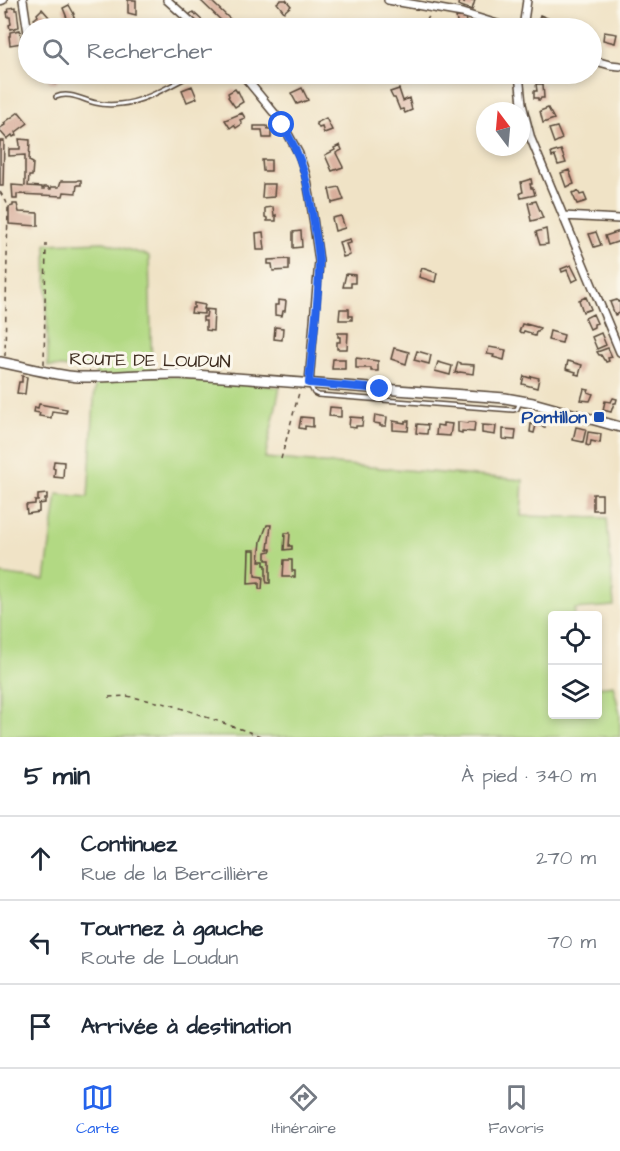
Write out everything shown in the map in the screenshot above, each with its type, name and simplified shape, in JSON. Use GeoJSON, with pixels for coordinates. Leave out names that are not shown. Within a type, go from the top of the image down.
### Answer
{"type":"FeatureCollection","features":[{"type":"Feature","properties":{"kind":"main road","name":"ROUTE DE LOUDUN"},"geometry":{"type":"LineString","coordinates":[[2,362],[74,376],[103,377],[161,373],[485,396],[519,400],[620,427]]}},
{"type":"Feature","properties":{"kind":"street"},"geometry":{"type":"LineString","coordinates":[[23,0],[26,18]]}},
{"type":"Feature","properties":{"kind":"street"},"geometry":{"type":"LineString","coordinates":[[167,0],[187,18]]}},
{"type":"Feature","properties":{"kind":"street"},"geometry":{"type":"LineString","coordinates":[[388,0],[480,18]]}},
{"type":"Feature","properties":{"kind":"street"},"geometry":{"type":"LineString","coordinates":[[524,18],[527,0]]}},
{"type":"Feature","properties":{"kind":"street"},"geometry":{"type":"LineString","coordinates":[[602,63],[620,66]]}},
{"type":"Feature","properties":{"kind":"street"},"geometry":{"type":"LineString","coordinates":[[250,84],[288,134],[299,154],[306,175],[319,261],[306,383]]}},
{"type":"Feature","properties":{"kind":"street"},"geometry":{"type":"LineString","coordinates":[[520,84],[522,104],[531,139],[620,352]]}},
{"type":"Feature","properties":{"kind":"street"},"geometry":{"type":"LineString","coordinates":[[563,216],[620,219]]}},
{"type":"Feature","properties":{"kind":"lane"},"geometry":{"type":"LineString","coordinates":[[56,97],[65,94],[96,103],[129,103],[173,84]]}},
{"type":"Feature","properties":{"kind":"path"},"geometry":{"type":"LineString","coordinates":[[428,18],[435,8]]}},
{"type":"Feature","properties":{"kind":"path"},"geometry":{"type":"LineString","coordinates":[[0,192],[8,207],[2,362]]}},
{"type":"Feature","properties":{"kind":"path"},"geometry":{"type":"LineString","coordinates":[[44,371],[46,244]]}},
{"type":"Feature","properties":{"kind":"path"},"geometry":{"type":"LineString","coordinates":[[281,459],[306,383]]}},
{"type":"Feature","properties":{"kind":"path"},"geometry":{"type":"LineString","coordinates":[[109,697],[127,696],[172,705],[263,737]]}},
{"type":"Feature","properties":{"kind":"green space"},"geometry":{"type":"Polygon","coordinates":[[[104,242],[149,256],[152,374],[280,387],[265,458],[523,480],[521,516],[607,518],[614,606],[575,609],[575,611],[548,611],[548,719],[602,719],[602,686],[613,685],[620,713],[620,737],[0,737],[0,574],[45,580],[57,494],[88,497],[96,370],[48,366],[46,244],[104,242]]]}},
{"type":"Feature","properties":{"kind":"building"},"geometry":{"type":"Polygon","coordinates":[[[128,0],[136,0],[136,15],[128,13],[128,0]]]}},
{"type":"Feature","properties":{"kind":"building"},"geometry":{"type":"Polygon","coordinates":[[[200,0],[210,0],[229,18],[219,18],[200,0]]]}},
{"type":"Feature","properties":{"kind":"building"},"geometry":{"type":"Polygon","coordinates":[[[286,0],[291,6],[284,12],[277,3],[286,0]]]}},
{"type":"Feature","properties":{"kind":"building"},"geometry":{"type":"Polygon","coordinates":[[[459,0],[464,0],[464,4],[465,0],[475,0],[472,10],[458,5],[459,0]]]}},
{"type":"Feature","properties":{"kind":"building"},"geometry":{"type":"Polygon","coordinates":[[[69,5],[74,18],[67,18],[63,8],[69,5]]]}},
{"type":"Feature","properties":{"kind":"building"},"geometry":{"type":"Polygon","coordinates":[[[15,7],[17,10],[18,27],[10,29],[8,8],[15,7]]]}},
{"type":"Feature","properties":{"kind":"building"},"geometry":{"type":"Polygon","coordinates":[[[42,9],[49,17],[35,18],[42,9]]]}},
{"type":"Feature","properties":{"kind":"building"},"geometry":{"type":"Polygon","coordinates":[[[193,12],[199,18],[192,18],[189,15],[193,12]]]}},
{"type":"Feature","properties":{"kind":"building"},"geometry":{"type":"Polygon","coordinates":[[[18,30],[18,44],[10,45],[10,32],[18,30]]]}},
{"type":"Feature","properties":{"kind":"building"},"geometry":{"type":"Polygon","coordinates":[[[604,32],[617,34],[615,43],[603,40],[604,32]]]}},
{"type":"Feature","properties":{"kind":"building"},"geometry":{"type":"Polygon","coordinates":[[[536,84],[543,84],[544,98],[540,100],[534,98],[534,91],[537,91],[536,84]]]}},
{"type":"Feature","properties":{"kind":"building"},"geometry":{"type":"Polygon","coordinates":[[[192,86],[197,98],[187,102],[182,90],[192,86]]]}},
{"type":"Feature","properties":{"kind":"building"},"geometry":{"type":"Polygon","coordinates":[[[302,88],[308,100],[297,104],[291,93],[302,88]]]}},
{"type":"Feature","properties":{"kind":"building"},"geometry":{"type":"Polygon","coordinates":[[[235,89],[243,102],[235,107],[228,93],[235,89]]]}},
{"type":"Feature","properties":{"kind":"building"},"geometry":{"type":"Polygon","coordinates":[[[399,89],[403,101],[409,98],[412,110],[405,113],[403,109],[400,110],[390,92],[399,89]]]}},
{"type":"Feature","properties":{"kind":"building"},"geometry":{"type":"Polygon","coordinates":[[[548,108],[554,119],[543,123],[540,111],[548,108]]]}},
{"type":"Feature","properties":{"kind":"building"},"geometry":{"type":"Polygon","coordinates":[[[19,112],[28,123],[16,132],[17,135],[13,137],[12,135],[7,139],[0,128],[19,112]]]}},
{"type":"Feature","properties":{"kind":"building"},"geometry":{"type":"Polygon","coordinates":[[[242,113],[245,118],[240,120],[242,124],[236,128],[234,125],[230,128],[225,120],[242,113]]]}},
{"type":"Feature","properties":{"kind":"building"},"geometry":{"type":"Polygon","coordinates":[[[326,118],[332,130],[324,133],[322,127],[319,128],[316,123],[326,118]]]}},
{"type":"Feature","properties":{"kind":"building"},"geometry":{"type":"Polygon","coordinates":[[[254,126],[267,126],[271,129],[271,138],[263,138],[262,130],[254,130],[254,126]]]}},
{"type":"Feature","properties":{"kind":"building"},"geometry":{"type":"Polygon","coordinates":[[[557,127],[562,139],[554,143],[549,129],[557,127]]]}},
{"type":"Feature","properties":{"kind":"building"},"geometry":{"type":"Polygon","coordinates":[[[19,139],[30,140],[29,161],[33,163],[28,186],[51,189],[51,187],[59,187],[61,181],[81,180],[81,185],[77,185],[76,193],[64,192],[63,196],[17,194],[17,199],[13,199],[12,185],[25,186],[25,155],[9,156],[9,149],[20,149],[19,139]]]}},
{"type":"Feature","properties":{"kind":"building"},"geometry":{"type":"Polygon","coordinates":[[[0,141],[4,141],[3,186],[0,186],[0,141]]]}},
{"type":"Feature","properties":{"kind":"building"},"geometry":{"type":"Polygon","coordinates":[[[340,145],[342,150],[336,153],[343,167],[332,171],[325,155],[340,145]]]}},
{"type":"Feature","properties":{"kind":"building"},"geometry":{"type":"Polygon","coordinates":[[[561,150],[566,163],[558,165],[555,156],[552,157],[551,153],[561,150]]]}},
{"type":"Feature","properties":{"kind":"building"},"geometry":{"type":"Polygon","coordinates":[[[262,160],[271,160],[271,171],[263,171],[262,160]]]}},
{"type":"Feature","properties":{"kind":"building"},"geometry":{"type":"Polygon","coordinates":[[[569,170],[574,184],[566,187],[561,173],[569,170]]]}},
{"type":"Feature","properties":{"kind":"building"},"geometry":{"type":"Polygon","coordinates":[[[531,179],[531,188],[535,195],[521,198],[520,193],[523,192],[521,182],[531,179]]]}},
{"type":"Feature","properties":{"kind":"building"},"geometry":{"type":"Polygon","coordinates":[[[263,184],[275,184],[274,197],[262,198],[263,184]]]}},
{"type":"Feature","properties":{"kind":"building"},"geometry":{"type":"Polygon","coordinates":[[[339,187],[344,200],[332,203],[329,189],[339,187]]]}},
{"type":"Feature","properties":{"kind":"building"},"geometry":{"type":"Polygon","coordinates":[[[578,191],[580,195],[584,194],[587,201],[577,204],[572,193],[578,191]]]}},
{"type":"Feature","properties":{"kind":"building"},"geometry":{"type":"Polygon","coordinates":[[[536,201],[543,218],[531,221],[528,203],[536,201]]]}},
{"type":"Feature","properties":{"kind":"building"},"geometry":{"type":"Polygon","coordinates":[[[17,204],[19,212],[38,213],[38,226],[9,224],[9,207],[17,204]]]}},
{"type":"Feature","properties":{"kind":"building"},"geometry":{"type":"Polygon","coordinates":[[[273,207],[276,221],[267,221],[265,208],[273,207]]]}},
{"type":"Feature","properties":{"kind":"building"},"geometry":{"type":"Polygon","coordinates":[[[341,216],[345,228],[335,231],[332,218],[341,216]]]}},
{"type":"Feature","properties":{"kind":"building"},"geometry":{"type":"Polygon","coordinates":[[[546,229],[548,244],[540,245],[536,232],[546,229]]]}},
{"type":"Feature","properties":{"kind":"building"},"geometry":{"type":"Polygon","coordinates":[[[301,231],[302,247],[293,248],[293,232],[301,231]]]}},
{"type":"Feature","properties":{"kind":"building"},"geometry":{"type":"Polygon","coordinates":[[[620,231],[620,241],[608,245],[605,236],[620,231]]]}},
{"type":"Feature","properties":{"kind":"building"},"geometry":{"type":"Polygon","coordinates":[[[263,232],[265,250],[257,250],[256,233],[263,232]]]}},
{"type":"Feature","properties":{"kind":"building"},"geometry":{"type":"Polygon","coordinates":[[[596,232],[601,245],[594,247],[589,234],[596,232]]]}},
{"type":"Feature","properties":{"kind":"building"},"geometry":{"type":"Polygon","coordinates":[[[350,239],[351,243],[346,244],[350,255],[343,257],[339,242],[350,239]]]}},
{"type":"Feature","properties":{"kind":"building"},"geometry":{"type":"Polygon","coordinates":[[[289,259],[289,270],[273,271],[272,264],[268,264],[268,260],[289,259]]]}},
{"type":"Feature","properties":{"kind":"building"},"geometry":{"type":"Polygon","coordinates":[[[571,265],[578,279],[572,282],[567,270],[562,272],[561,269],[571,265]]]}},
{"type":"Feature","properties":{"kind":"building"},"geometry":{"type":"Polygon","coordinates":[[[422,268],[437,273],[435,282],[419,277],[422,268]]]}},
{"type":"Feature","properties":{"kind":"building"},"geometry":{"type":"Polygon","coordinates":[[[346,274],[355,275],[355,283],[351,283],[351,287],[343,287],[346,274]]]}},
{"type":"Feature","properties":{"kind":"building"},"geometry":{"type":"Polygon","coordinates":[[[586,297],[591,309],[583,312],[579,300],[586,297]]]}},
{"type":"Feature","properties":{"kind":"building"},"geometry":{"type":"Polygon","coordinates":[[[278,300],[286,301],[282,316],[275,315],[275,305],[278,305],[278,300]]]}},
{"type":"Feature","properties":{"kind":"building"},"geometry":{"type":"Polygon","coordinates":[[[620,301],[620,313],[615,315],[610,302],[620,301]]]}},
{"type":"Feature","properties":{"kind":"building"},"geometry":{"type":"Polygon","coordinates":[[[194,303],[205,305],[204,309],[214,310],[213,331],[206,330],[206,321],[203,321],[207,311],[204,311],[204,314],[191,313],[194,303]]]}},
{"type":"Feature","properties":{"kind":"building"},"geometry":{"type":"Polygon","coordinates":[[[340,309],[349,309],[349,316],[352,316],[352,320],[339,320],[340,309]]]}},
{"type":"Feature","properties":{"kind":"building"},"geometry":{"type":"Polygon","coordinates":[[[593,314],[597,323],[590,329],[585,318],[593,314]]]}},
{"type":"Feature","properties":{"kind":"building"},"geometry":{"type":"Polygon","coordinates":[[[522,324],[540,328],[535,336],[524,331],[519,332],[522,324]]]}},
{"type":"Feature","properties":{"kind":"building"},"geometry":{"type":"Polygon","coordinates":[[[275,327],[283,328],[282,340],[274,339],[275,327]]]}},
{"type":"Feature","properties":{"kind":"building"},"geometry":{"type":"Polygon","coordinates":[[[550,331],[564,335],[562,343],[548,340],[550,331]]]}},
{"type":"Feature","properties":{"kind":"building"},"geometry":{"type":"Polygon","coordinates":[[[338,333],[348,333],[347,349],[337,349],[337,342],[340,342],[338,333]]]}},
{"type":"Feature","properties":{"kind":"building"},"geometry":{"type":"Polygon","coordinates":[[[601,333],[606,345],[597,349],[592,337],[601,333]]]}},
{"type":"Feature","properties":{"kind":"building"},"geometry":{"type":"Polygon","coordinates":[[[489,347],[506,350],[504,360],[487,354],[489,347]]]}},
{"type":"Feature","properties":{"kind":"building"},"geometry":{"type":"Polygon","coordinates":[[[394,348],[409,352],[406,364],[391,359],[394,348]]]}},
{"type":"Feature","properties":{"kind":"building"},"geometry":{"type":"Polygon","coordinates":[[[608,348],[612,357],[606,362],[597,352],[608,348]]]}},
{"type":"Feature","properties":{"kind":"building"},"geometry":{"type":"Polygon","coordinates":[[[417,351],[431,355],[429,364],[414,360],[417,351]]]}},
{"type":"Feature","properties":{"kind":"building"},"geometry":{"type":"Polygon","coordinates":[[[356,358],[378,361],[378,371],[371,371],[371,368],[356,368],[356,358]]]}},
{"type":"Feature","properties":{"kind":"building"},"geometry":{"type":"Polygon","coordinates":[[[333,359],[345,359],[345,369],[332,369],[333,359]]]}},
{"type":"Feature","properties":{"kind":"building"},"geometry":{"type":"Polygon","coordinates":[[[568,361],[582,365],[579,375],[566,369],[568,361]]]}},
{"type":"Feature","properties":{"kind":"building"},"geometry":{"type":"Polygon","coordinates":[[[438,362],[452,366],[450,375],[435,371],[438,362]]]}},
{"type":"Feature","properties":{"kind":"building"},"geometry":{"type":"Polygon","coordinates":[[[458,362],[474,365],[473,374],[455,373],[458,362]]]}},
{"type":"Feature","properties":{"kind":"building"},"geometry":{"type":"Polygon","coordinates":[[[22,376],[27,377],[25,394],[17,393],[22,376]]]}},
{"type":"Feature","properties":{"kind":"building"},"geometry":{"type":"Polygon","coordinates":[[[524,376],[539,378],[537,388],[522,384],[524,376]]]}},
{"type":"Feature","properties":{"kind":"building"},"geometry":{"type":"Polygon","coordinates":[[[584,389],[593,394],[590,401],[581,400],[584,389]]]}},
{"type":"Feature","properties":{"kind":"building"},"geometry":{"type":"Polygon","coordinates":[[[613,398],[617,399],[611,412],[603,410],[605,401],[611,402],[613,398]]]}},
{"type":"Feature","properties":{"kind":"building"},"geometry":{"type":"Polygon","coordinates":[[[39,404],[67,409],[66,413],[52,411],[51,418],[39,416],[40,413],[34,412],[35,407],[38,408],[39,404]]]}},
{"type":"Feature","properties":{"kind":"building"},"geometry":{"type":"Polygon","coordinates":[[[330,407],[341,408],[341,417],[329,416],[330,407]]]}},
{"type":"Feature","properties":{"kind":"building"},"geometry":{"type":"Polygon","coordinates":[[[375,415],[387,417],[386,426],[374,423],[375,415]]]}},
{"type":"Feature","properties":{"kind":"building"},"geometry":{"type":"Polygon","coordinates":[[[301,417],[313,418],[313,427],[299,428],[301,417]]]}},
{"type":"Feature","properties":{"kind":"building"},"geometry":{"type":"Polygon","coordinates":[[[350,417],[363,418],[362,426],[349,427],[350,417]]]}},
{"type":"Feature","properties":{"kind":"building"},"geometry":{"type":"Polygon","coordinates":[[[536,417],[546,419],[545,427],[536,425],[534,433],[530,432],[531,424],[535,425],[536,417]]]}},
{"type":"Feature","properties":{"kind":"building"},"geometry":{"type":"Polygon","coordinates":[[[393,421],[405,423],[409,421],[408,431],[393,430],[393,421]]]}},
{"type":"Feature","properties":{"kind":"building"},"geometry":{"type":"Polygon","coordinates":[[[458,422],[475,422],[474,432],[458,432],[458,422]]]}},
{"type":"Feature","properties":{"kind":"building"},"geometry":{"type":"Polygon","coordinates":[[[443,423],[452,424],[450,436],[436,435],[437,425],[443,426],[443,423]]]}},
{"type":"Feature","properties":{"kind":"building"},"geometry":{"type":"Polygon","coordinates":[[[417,424],[428,425],[427,434],[416,433],[417,424]]]}},
{"type":"Feature","properties":{"kind":"building"},"geometry":{"type":"Polygon","coordinates":[[[482,425],[496,426],[495,435],[482,433],[482,425]]]}},
{"type":"Feature","properties":{"kind":"building"},"geometry":{"type":"Polygon","coordinates":[[[576,427],[586,429],[583,442],[573,440],[576,427]]]}},
{"type":"Feature","properties":{"kind":"building"},"geometry":{"type":"Polygon","coordinates":[[[503,429],[516,430],[515,440],[503,439],[503,429]]]}},
{"type":"Feature","properties":{"kind":"building"},"geometry":{"type":"Polygon","coordinates":[[[588,432],[601,434],[600,443],[591,441],[590,446],[586,445],[588,432]]]}},
{"type":"Feature","properties":{"kind":"building"},"geometry":{"type":"Polygon","coordinates":[[[54,461],[64,462],[63,478],[54,477],[54,461]]]}},
{"type":"Feature","properties":{"kind":"building"},"geometry":{"type":"Polygon","coordinates":[[[47,494],[45,503],[39,504],[39,512],[27,514],[26,505],[35,504],[35,501],[38,501],[38,495],[47,494]]]}},
{"type":"Feature","properties":{"kind":"building"},"geometry":{"type":"Polygon","coordinates":[[[593,494],[602,494],[602,510],[593,510],[593,494]]]}},
{"type":"Feature","properties":{"kind":"building"},"geometry":{"type":"Polygon","coordinates":[[[267,525],[271,525],[268,549],[271,551],[266,552],[266,560],[270,560],[270,583],[266,580],[264,561],[259,561],[261,541],[267,525]]]}},
{"type":"Feature","properties":{"kind":"building"},"geometry":{"type":"Polygon","coordinates":[[[285,533],[290,533],[289,546],[292,546],[292,549],[284,550],[285,533]]]}},
{"type":"Feature","properties":{"kind":"building"},"geometry":{"type":"Polygon","coordinates":[[[249,550],[255,550],[255,576],[263,577],[262,589],[259,589],[259,583],[248,584],[249,550]]]}},
{"type":"Feature","properties":{"kind":"building"},"geometry":{"type":"Polygon","coordinates":[[[284,560],[292,560],[292,571],[295,571],[295,577],[283,577],[284,560]]]}},
{"type":"Feature","properties":{"kind":"place","name":"Pontillon"},"geometry":{"type":"Point","coordinates":[599,417]}},
{"type":"Feature","properties":{"kind":"route"},"geometry":{"type":"LineString","coordinates":[[282,125],[303,165],[318,250],[319,271],[309,383],[380,389]]}}]}
